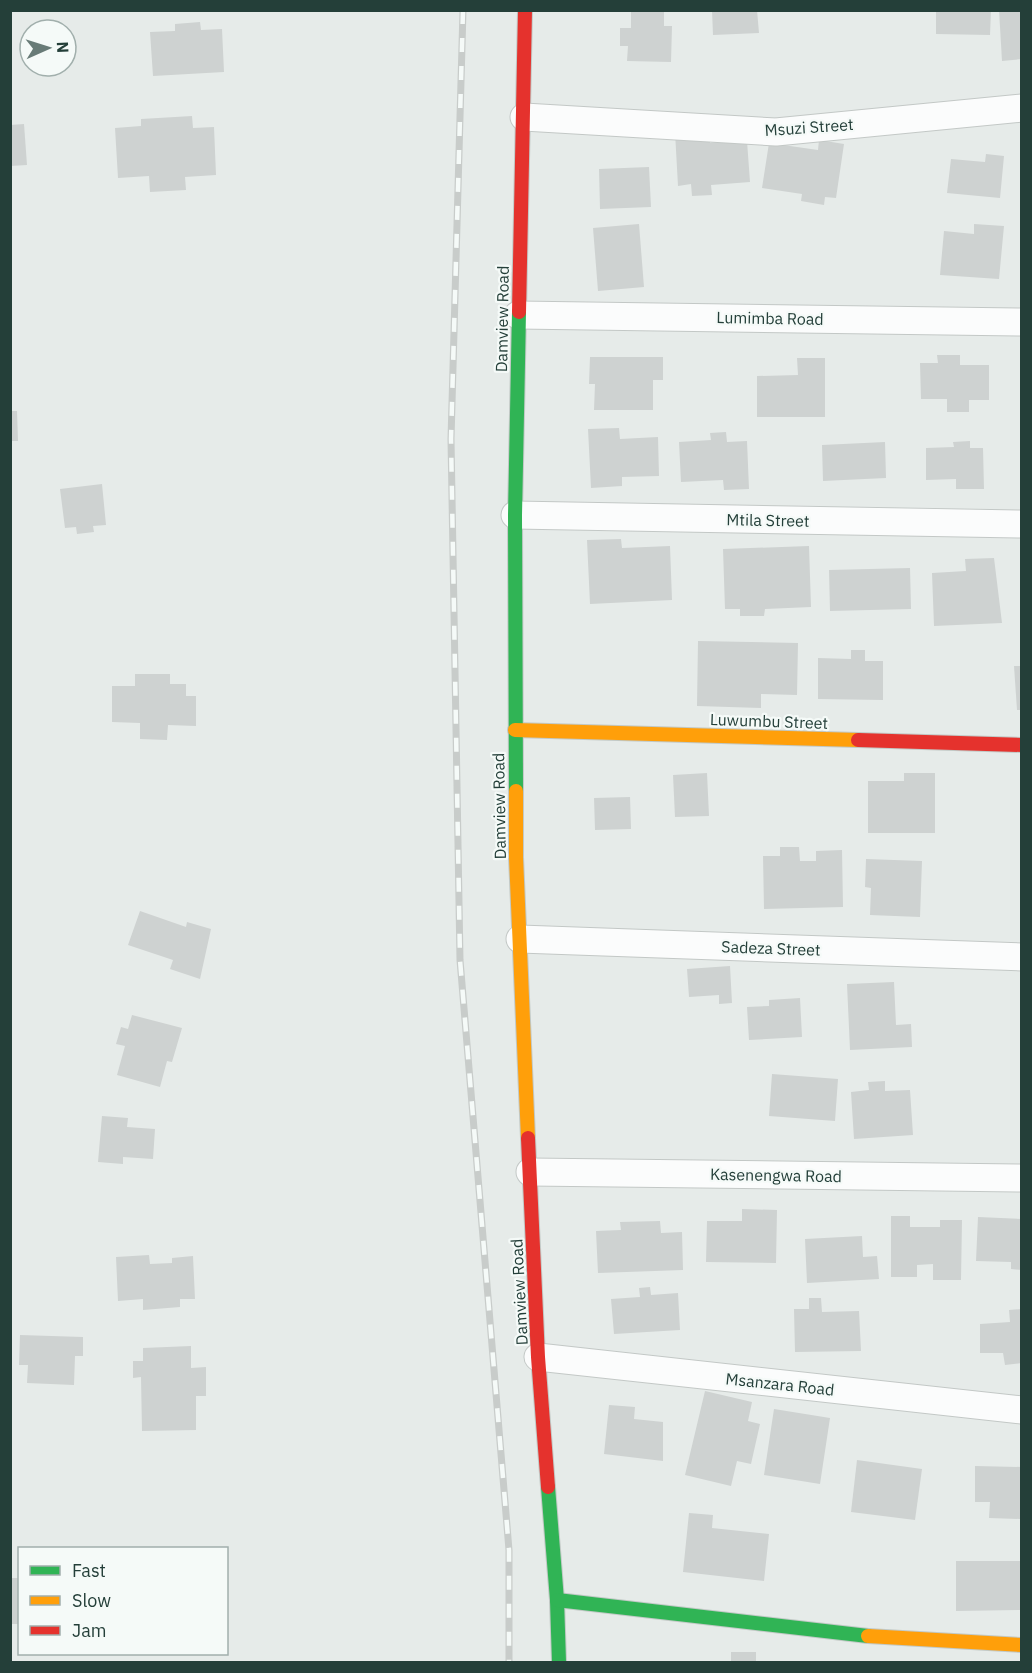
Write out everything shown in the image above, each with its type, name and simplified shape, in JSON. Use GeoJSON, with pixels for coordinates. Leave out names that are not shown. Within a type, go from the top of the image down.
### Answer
{"type":"FeatureCollection","features":[{"type":"Feature","properties":{"kind":"street","name":"Damview Road"},"geometry":{"type":"LineString","coordinates":[[525,10],[515,515],[516,857],[538,1357],[557,1600],[559,1662]]}},
{"type":"Feature","properties":{"kind":"street","name":"Msuzi Street"},"geometry":{"type":"LineString","coordinates":[[524,117],[776,132],[1022,108]]}},
{"type":"Feature","properties":{"kind":"street","name":"Lumimba Road"},"geometry":{"type":"LineString","coordinates":[[518,315],[1022,322]]}},
{"type":"Feature","properties":{"kind":"street","name":"Mtila Street"},"geometry":{"type":"LineString","coordinates":[[515,515],[1022,524]]}},
{"type":"Feature","properties":{"kind":"street","name":"Luwumbu Street"},"geometry":{"type":"LineString","coordinates":[[515,730],[1022,745]]}},
{"type":"Feature","properties":{"kind":"street","name":"Sadeza Street"},"geometry":{"type":"LineString","coordinates":[[520,939],[1022,957]]}},
{"type":"Feature","properties":{"kind":"street","name":"Kasenengwa Road"},"geometry":{"type":"LineString","coordinates":[[530,1172],[1022,1178]]}},
{"type":"Feature","properties":{"kind":"street","name":"Msanzara Road"},"geometry":{"type":"LineString","coordinates":[[538,1357],[1022,1410]]}},
{"type":"Feature","properties":{"kind":"street"},"geometry":{"type":"LineString","coordinates":[[557,1600],[864,1636],[1022,1645]]}},
{"type":"Feature","properties":{"kind":"building"},"geometry":{"type":"Polygon","coordinates":[[[631,10],[664,10],[664,26],[672,26],[671,62],[627,61],[628,46],[620,46],[620,28],[631,28],[631,10]]]}},
{"type":"Feature","properties":{"kind":"building"},"geometry":{"type":"Polygon","coordinates":[[[712,10],[757,10],[759,33],[713,35],[712,10]]]}},
{"type":"Feature","properties":{"kind":"building"},"geometry":{"type":"Polygon","coordinates":[[[936,10],[991,10],[990,35],[936,34],[936,10]]]}},
{"type":"Feature","properties":{"kind":"building"},"geometry":{"type":"Polygon","coordinates":[[[999,10],[1022,10],[1022,59],[1002,61],[999,10]]]}},
{"type":"Feature","properties":{"kind":"building"},"geometry":{"type":"Polygon","coordinates":[[[200,22],[201,30],[222,29],[224,72],[153,76],[150,32],[175,31],[175,24],[200,22]]]}},
{"type":"Feature","properties":{"kind":"building"},"geometry":{"type":"Polygon","coordinates":[[[192,116],[193,128],[214,127],[216,175],[185,177],[186,190],[150,192],[149,176],[118,178],[115,128],[141,126],[141,119],[192,116]]]}},
{"type":"Feature","properties":{"kind":"building"},"geometry":{"type":"Polygon","coordinates":[[[24,124],[27,165],[10,166],[10,125],[24,124]]]}},
{"type":"Feature","properties":{"kind":"building"},"geometry":{"type":"Polygon","coordinates":[[[709,130],[710,143],[747,141],[750,182],[711,185],[712,195],[692,196],[691,184],[678,186],[675,132],[709,130]]]}},
{"type":"Feature","properties":{"kind":"building"},"geometry":{"type":"Polygon","coordinates":[[[819,140],[844,144],[836,198],[825,197],[824,205],[801,201],[802,194],[762,188],[769,143],[818,150],[819,140]]]}},
{"type":"Feature","properties":{"kind":"building"},"geometry":{"type":"Polygon","coordinates":[[[986,154],[1004,156],[1000,198],[947,193],[951,159],[985,162],[986,154]]]}},
{"type":"Feature","properties":{"kind":"building"},"geometry":{"type":"Polygon","coordinates":[[[649,167],[651,207],[600,209],[599,169],[649,167]]]}},
{"type":"Feature","properties":{"kind":"building"},"geometry":{"type":"Polygon","coordinates":[[[639,224],[644,287],[598,291],[593,228],[639,224]]]}},
{"type":"Feature","properties":{"kind":"building"},"geometry":{"type":"Polygon","coordinates":[[[974,224],[1004,226],[999,279],[940,275],[944,231],[974,234],[974,224]]]}},
{"type":"Feature","properties":{"kind":"building"},"geometry":{"type":"Polygon","coordinates":[[[937,355],[960,355],[960,365],[989,365],[989,400],[969,400],[969,412],[947,412],[947,399],[921,399],[920,363],[938,363],[937,355]]]}},
{"type":"Feature","properties":{"kind":"building"},"geometry":{"type":"Polygon","coordinates":[[[590,357],[663,357],[663,380],[653,380],[653,410],[594,410],[595,384],[589,384],[590,357]]]}},
{"type":"Feature","properties":{"kind":"building"},"geometry":{"type":"Polygon","coordinates":[[[797,358],[825,358],[825,417],[757,417],[757,376],[798,375],[797,358]]]}},
{"type":"Feature","properties":{"kind":"building"},"geometry":{"type":"Polygon","coordinates":[[[10,411],[17,411],[18,441],[10,441],[10,411]]]}},
{"type":"Feature","properties":{"kind":"building"},"geometry":{"type":"Polygon","coordinates":[[[619,428],[620,439],[658,437],[659,476],[622,477],[622,486],[591,488],[588,429],[619,428]]]}},
{"type":"Feature","properties":{"kind":"building"},"geometry":{"type":"Polygon","coordinates":[[[726,432],[727,442],[747,441],[749,489],[724,490],[723,480],[681,482],[679,442],[711,440],[710,433],[726,432]]]}},
{"type":"Feature","properties":{"kind":"building"},"geometry":{"type":"Polygon","coordinates":[[[970,441],[970,448],[983,448],[984,489],[956,489],[956,479],[926,480],[926,448],[954,447],[953,442],[970,441]]]}},
{"type":"Feature","properties":{"kind":"building"},"geometry":{"type":"Polygon","coordinates":[[[885,442],[886,478],[823,481],[822,445],[885,442]]]}},
{"type":"Feature","properties":{"kind":"building"},"geometry":{"type":"Polygon","coordinates":[[[102,484],[106,525],[93,526],[94,532],[77,534],[76,527],[65,528],[60,489],[102,484]]]}},
{"type":"Feature","properties":{"kind":"building"},"geometry":{"type":"Polygon","coordinates":[[[621,539],[622,548],[670,546],[672,600],[590,604],[587,540],[621,539]]]}},
{"type":"Feature","properties":{"kind":"building"},"geometry":{"type":"Polygon","coordinates":[[[809,546],[811,607],[765,609],[764,616],[740,616],[740,609],[725,609],[723,549],[809,546]]]}},
{"type":"Feature","properties":{"kind":"building"},"geometry":{"type":"Polygon","coordinates":[[[994,558],[1002,623],[934,626],[932,573],[966,571],[965,559],[994,558]]]}},
{"type":"Feature","properties":{"kind":"building"},"geometry":{"type":"Polygon","coordinates":[[[910,568],[911,609],[830,611],[829,570],[910,568]]]}},
{"type":"Feature","properties":{"kind":"building"},"geometry":{"type":"Polygon","coordinates":[[[698,641],[798,643],[797,695],[761,694],[761,708],[697,706],[698,641]]]}},
{"type":"Feature","properties":{"kind":"building"},"geometry":{"type":"Polygon","coordinates":[[[851,650],[865,650],[865,661],[883,661],[883,700],[818,699],[818,658],[851,659],[851,650]]]}},
{"type":"Feature","properties":{"kind":"building"},"geometry":{"type":"Polygon","coordinates":[[[1014,666],[1022,666],[1022,710],[1017,710],[1014,666]]]}},
{"type":"Feature","properties":{"kind":"building"},"geometry":{"type":"Polygon","coordinates":[[[135,674],[170,674],[170,684],[186,684],[186,696],[196,696],[196,726],[168,725],[167,740],[140,739],[140,723],[112,722],[112,686],[135,686],[135,674]]]}},
{"type":"Feature","properties":{"kind":"building"},"geometry":{"type":"Polygon","coordinates":[[[707,773],[709,816],[675,817],[673,775],[707,773]]]}},
{"type":"Feature","properties":{"kind":"building"},"geometry":{"type":"Polygon","coordinates":[[[904,773],[935,773],[935,833],[868,833],[868,781],[904,781],[904,773]]]}},
{"type":"Feature","properties":{"kind":"building"},"geometry":{"type":"Polygon","coordinates":[[[630,797],[631,829],[595,830],[594,798],[630,797]]]}},
{"type":"Feature","properties":{"kind":"building"},"geometry":{"type":"Polygon","coordinates":[[[780,847],[799,847],[800,861],[816,861],[816,851],[842,850],[843,907],[764,909],[763,856],[780,856],[780,847]]]}},
{"type":"Feature","properties":{"kind":"building"},"geometry":{"type":"Polygon","coordinates":[[[866,859],[922,861],[920,917],[870,915],[871,888],[865,887],[866,859]]]}},
{"type":"Feature","properties":{"kind":"building"},"geometry":{"type":"Polygon","coordinates":[[[140,911],[186,927],[187,922],[211,929],[200,979],[170,969],[173,960],[128,945],[140,911]]]}},
{"type":"Feature","properties":{"kind":"building"},"geometry":{"type":"Polygon","coordinates":[[[730,966],[732,1003],[719,1004],[719,995],[689,997],[687,969],[730,966]]]}},
{"type":"Feature","properties":{"kind":"building"},"geometry":{"type":"Polygon","coordinates":[[[894,982],[896,1025],[911,1024],[912,1047],[850,1050],[847,984],[894,982]]]}},
{"type":"Feature","properties":{"kind":"building"},"geometry":{"type":"Polygon","coordinates":[[[800,998],[802,1037],[749,1040],[747,1007],[769,1006],[769,1000],[800,998]]]}},
{"type":"Feature","properties":{"kind":"building"},"geometry":{"type":"Polygon","coordinates":[[[132,1015],[182,1028],[172,1062],[167,1061],[160,1087],[117,1075],[125,1046],[116,1044],[121,1027],[128,1029],[132,1015]]]}},
{"type":"Feature","properties":{"kind":"building"},"geometry":{"type":"Polygon","coordinates":[[[772,1074],[838,1079],[835,1121],[769,1116],[772,1074]]]}},
{"type":"Feature","properties":{"kind":"building"},"geometry":{"type":"Polygon","coordinates":[[[885,1081],[885,1091],[910,1090],[913,1135],[854,1139],[851,1092],[869,1090],[868,1082],[885,1081]]]}},
{"type":"Feature","properties":{"kind":"building"},"geometry":{"type":"Polygon","coordinates":[[[102,1116],[128,1118],[127,1127],[155,1129],[153,1159],[123,1157],[123,1164],[98,1162],[102,1116]]]}},
{"type":"Feature","properties":{"kind":"building"},"geometry":{"type":"Polygon","coordinates":[[[742,1209],[777,1210],[776,1263],[706,1262],[707,1221],[742,1221],[742,1209]]]}},
{"type":"Feature","properties":{"kind":"building"},"geometry":{"type":"Polygon","coordinates":[[[891,1216],[910,1216],[910,1227],[940,1227],[940,1220],[962,1220],[961,1280],[933,1280],[933,1264],[917,1265],[917,1277],[891,1277],[891,1216]]]}},
{"type":"Feature","properties":{"kind":"building"},"geometry":{"type":"Polygon","coordinates":[[[978,1217],[1022,1219],[1022,1270],[1011,1269],[1011,1262],[976,1261],[978,1217]]]}},
{"type":"Feature","properties":{"kind":"building"},"geometry":{"type":"Polygon","coordinates":[[[660,1221],[661,1233],[682,1232],[683,1270],[598,1273],[596,1231],[621,1230],[620,1222],[660,1221]]]}},
{"type":"Feature","properties":{"kind":"building"},"geometry":{"type":"Polygon","coordinates":[[[862,1236],[863,1257],[877,1256],[879,1279],[807,1283],[805,1239],[862,1236]]]}},
{"type":"Feature","properties":{"kind":"building"},"geometry":{"type":"Polygon","coordinates":[[[149,1255],[150,1264],[172,1263],[172,1258],[193,1256],[195,1299],[180,1299],[180,1307],[143,1310],[143,1299],[118,1301],[116,1257],[149,1255]]]}},
{"type":"Feature","properties":{"kind":"building"},"geometry":{"type":"Polygon","coordinates":[[[650,1287],[651,1295],[678,1293],[680,1330],[614,1334],[611,1299],[640,1297],[639,1288],[650,1287]]]}},
{"type":"Feature","properties":{"kind":"building"},"geometry":{"type":"Polygon","coordinates":[[[809,1298],[821,1298],[822,1312],[859,1311],[861,1351],[795,1352],[794,1309],[809,1309],[809,1298]]]}},
{"type":"Feature","properties":{"kind":"building"},"geometry":{"type":"Polygon","coordinates":[[[1022,1309],[1022,1363],[1005,1365],[1003,1353],[980,1353],[980,1324],[1010,1322],[1009,1310],[1022,1309]]]}},
{"type":"Feature","properties":{"kind":"building"},"geometry":{"type":"Polygon","coordinates":[[[20,1335],[83,1337],[83,1356],[75,1356],[74,1385],[27,1383],[28,1365],[19,1365],[20,1335]]]}},
{"type":"Feature","properties":{"kind":"building"},"geometry":{"type":"Polygon","coordinates":[[[191,1346],[191,1368],[206,1367],[206,1396],[196,1396],[196,1430],[142,1431],[141,1377],[133,1378],[133,1361],[143,1361],[143,1348],[191,1346]]]}},
{"type":"Feature","properties":{"kind":"building"},"geometry":{"type":"Polygon","coordinates":[[[705,1391],[752,1402],[748,1421],[760,1424],[751,1464],[737,1461],[731,1486],[685,1475],[705,1391]]]}},
{"type":"Feature","properties":{"kind":"building"},"geometry":{"type":"Polygon","coordinates":[[[609,1405],[635,1407],[634,1419],[663,1422],[663,1461],[604,1454],[609,1405]]]}},
{"type":"Feature","properties":{"kind":"building"},"geometry":{"type":"Polygon","coordinates":[[[774,1409],[830,1418],[820,1484],[764,1475],[774,1409]]]}},
{"type":"Feature","properties":{"kind":"building"},"geometry":{"type":"Polygon","coordinates":[[[857,1460],[922,1469],[915,1520],[851,1512],[857,1460]]]}},
{"type":"Feature","properties":{"kind":"building"},"geometry":{"type":"Polygon","coordinates":[[[975,1466],[1022,1467],[1020,1519],[989,1518],[990,1502],[975,1502],[975,1466]]]}},
{"type":"Feature","properties":{"kind":"building"},"geometry":{"type":"Polygon","coordinates":[[[689,1513],[713,1515],[712,1528],[769,1534],[764,1581],[683,1572],[689,1513]]]}},
{"type":"Feature","properties":{"kind":"building"},"geometry":{"type":"Polygon","coordinates":[[[956,1561],[1020,1561],[1020,1610],[956,1611],[956,1561]]]}},
{"type":"Feature","properties":{"kind":"building"},"geometry":{"type":"Polygon","coordinates":[[[10,1578],[18,1578],[18,1624],[10,1624],[10,1578]]]}},
{"type":"Feature","properties":{"kind":"building"},"geometry":{"type":"Polygon","coordinates":[[[731,1652],[756,1652],[756,1662],[731,1662],[731,1652]]]}},
{"type":"Feature","properties":{"kind":"railway"},"geometry":{"type":"LineString","coordinates":[[463,10],[451,439],[460,960],[509,1550],[509,1662]]}},
{"type":"Feature","properties":{"kind":"traffic: fast"},"geometry":{"type":"LineString","coordinates":[[516,791],[515,515],[519,312]]}},
{"type":"Feature","properties":{"kind":"traffic: fast"},"geometry":{"type":"LineString","coordinates":[[548,1487],[557,1600],[559,1662]]}},
{"type":"Feature","properties":{"kind":"traffic: fast"},"geometry":{"type":"LineString","coordinates":[[557,1600],[868,1636]]}},
{"type":"Feature","properties":{"kind":"traffic: slow"},"geometry":{"type":"LineString","coordinates":[[515,730],[858,740]]}},
{"type":"Feature","properties":{"kind":"traffic: slow"},"geometry":{"type":"LineString","coordinates":[[516,791],[516,857],[528,1138]]}},
{"type":"Feature","properties":{"kind":"traffic: slow"},"geometry":{"type":"LineString","coordinates":[[868,1636],[1022,1645]]}},
{"type":"Feature","properties":{"kind":"traffic: jam"},"geometry":{"type":"LineString","coordinates":[[519,312],[525,10]]}},
{"type":"Feature","properties":{"kind":"traffic: jam"},"geometry":{"type":"LineString","coordinates":[[858,740],[1022,745]]}},
{"type":"Feature","properties":{"kind":"traffic: jam"},"geometry":{"type":"LineString","coordinates":[[528,1138],[538,1357],[548,1487]]}}]}
